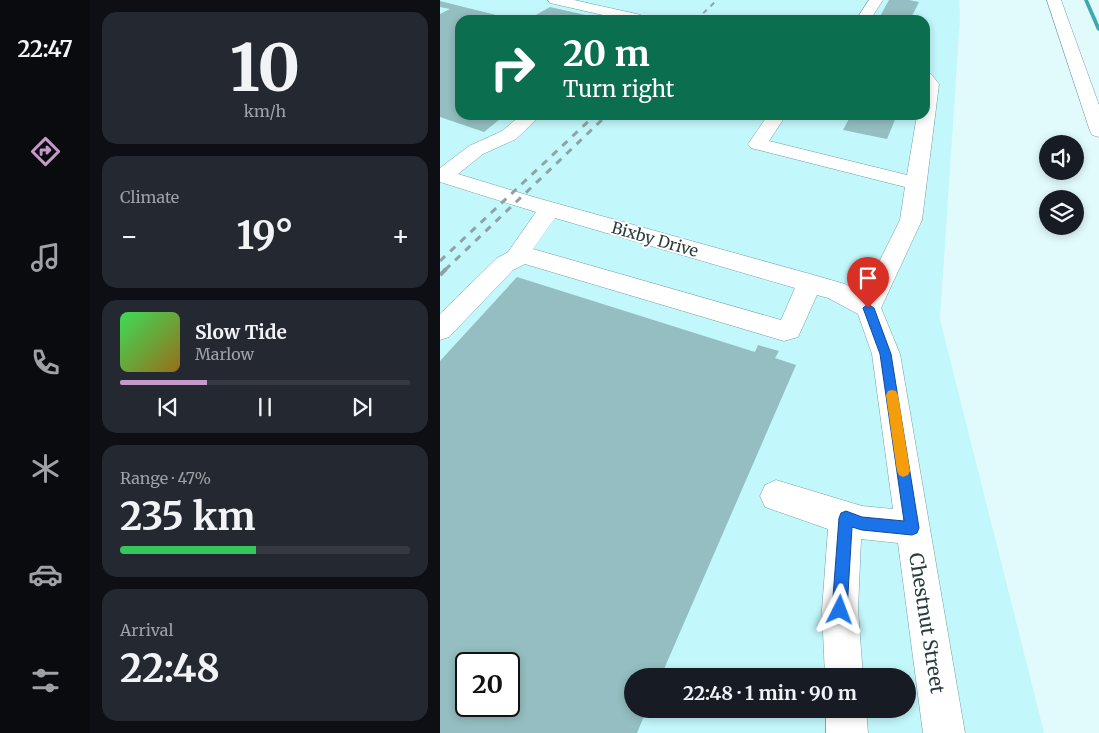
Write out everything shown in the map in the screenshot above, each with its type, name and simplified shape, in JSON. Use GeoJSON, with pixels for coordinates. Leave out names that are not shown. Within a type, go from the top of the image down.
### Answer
{"type":"FeatureCollection","features":[{"type":"Feature","properties":{"kind":"street"},"geometry":{"type":"LineString","coordinates":[[555,0],[622,15]]}},
{"type":"Feature","properties":{"kind":"street"},"geometry":{"type":"LineString","coordinates":[[867,15],[876,0]]}},
{"type":"Feature","properties":{"kind":"street"},"geometry":{"type":"LineString","coordinates":[[1054,0],[1099,131]]}},
{"type":"Feature","properties":{"kind":"street"},"geometry":{"type":"LineString","coordinates":[[441,175],[476,150],[509,135],[526,120]]}},
{"type":"Feature","properties":{"kind":"street"},"geometry":{"type":"LineString","coordinates":[[773,120],[758,144],[917,184]]}},
{"type":"Feature","properties":{"kind":"street"},"geometry":{"type":"LineString","coordinates":[[868,308],[911,220],[925,120]]}},
{"type":"Feature","properties":{"kind":"street","name":"Bixby Drive"},"geometry":{"type":"LineString","coordinates":[[441,175],[550,210],[836,291],[868,308]]}},
{"type":"Feature","properties":{"kind":"street"},"geometry":{"type":"LineString","coordinates":[[516,258],[534,229],[550,210]]}},
{"type":"Feature","properties":{"kind":"street"},"geometry":{"type":"LineString","coordinates":[[440,330],[505,264],[525,256],[534,257],[784,331],[789,330],[810,283]]}},
{"type":"Feature","properties":{"kind":"street","name":"Chestnut Street"},"geometry":{"type":"LineString","coordinates":[[868,308],[886,354],[944,733]]}},
{"type":"Feature","properties":{"kind":"street"},"geometry":{"type":"LineString","coordinates":[[776,496],[862,524],[912,528]]}},
{"type":"Feature","properties":{"kind":"street"},"geometry":{"type":"LineString","coordinates":[[844,668],[840,610],[846,518]]}},
{"type":"Feature","properties":{"kind":"street"},"geometry":{"type":"LineString","coordinates":[[846,718],[847,733]]}},
{"type":"Feature","properties":{"kind":"shaded area"},"geometry":{"type":"Polygon","coordinates":[[[440,0],[959,0],[960,18],[940,319],[1044,733],[440,733],[440,0]]]}},
{"type":"Feature","properties":{"kind":"building"},"geometry":{"type":"Polygon","coordinates":[[[889,0],[919,2],[912,15],[881,15],[889,0]]]}},
{"type":"Feature","properties":{"kind":"building"},"geometry":{"type":"Polygon","coordinates":[[[440,1],[496,15],[455,15],[455,120],[499,120],[484,132],[440,117],[440,14],[450,9],[440,7],[440,1]]]}},
{"type":"Feature","properties":{"kind":"building"},"geometry":{"type":"Polygon","coordinates":[[[550,7],[585,15],[536,15],[550,7]]]}},
{"type":"Feature","properties":{"kind":"building"},"geometry":{"type":"Polygon","coordinates":[[[848,120],[895,120],[887,139],[843,130],[848,120]]]}},
{"type":"Feature","properties":{"kind":"building"},"geometry":{"type":"Polygon","coordinates":[[[517,277],[755,352],[758,345],[779,351],[775,358],[796,365],[664,668],[624,668],[624,718],[643,718],[637,733],[440,733],[440,361],[517,277]]]}},
{"type":"Feature","properties":{"kind":"waterway"},"geometry":{"type":"LineString","coordinates":[[1086,0],[1099,30]]}},
{"type":"Feature","properties":{"kind":"railway"},"geometry":{"type":"LineString","coordinates":[[701,15],[717,0]]}},
{"type":"Feature","properties":{"kind":"railway"},"geometry":{"type":"LineString","coordinates":[[440,261],[590,120]]}},
{"type":"Feature","properties":{"kind":"railway"},"geometry":{"type":"LineString","coordinates":[[445,270],[602,120]]}},
{"type":"Feature","properties":{"kind":"railway"},"geometry":{"type":"LineString","coordinates":[[440,275],[445,270]]}},
{"type":"Feature","properties":{"kind":"slow traffic"},"geometry":{"type":"LineString","coordinates":[[892,395],[903,471]]}},
{"type":"Feature","properties":{"kind":"route"},"geometry":{"type":"LineString","coordinates":[[840,610],[846,518],[862,524],[912,528],[886,354],[868,308]]}}]}
